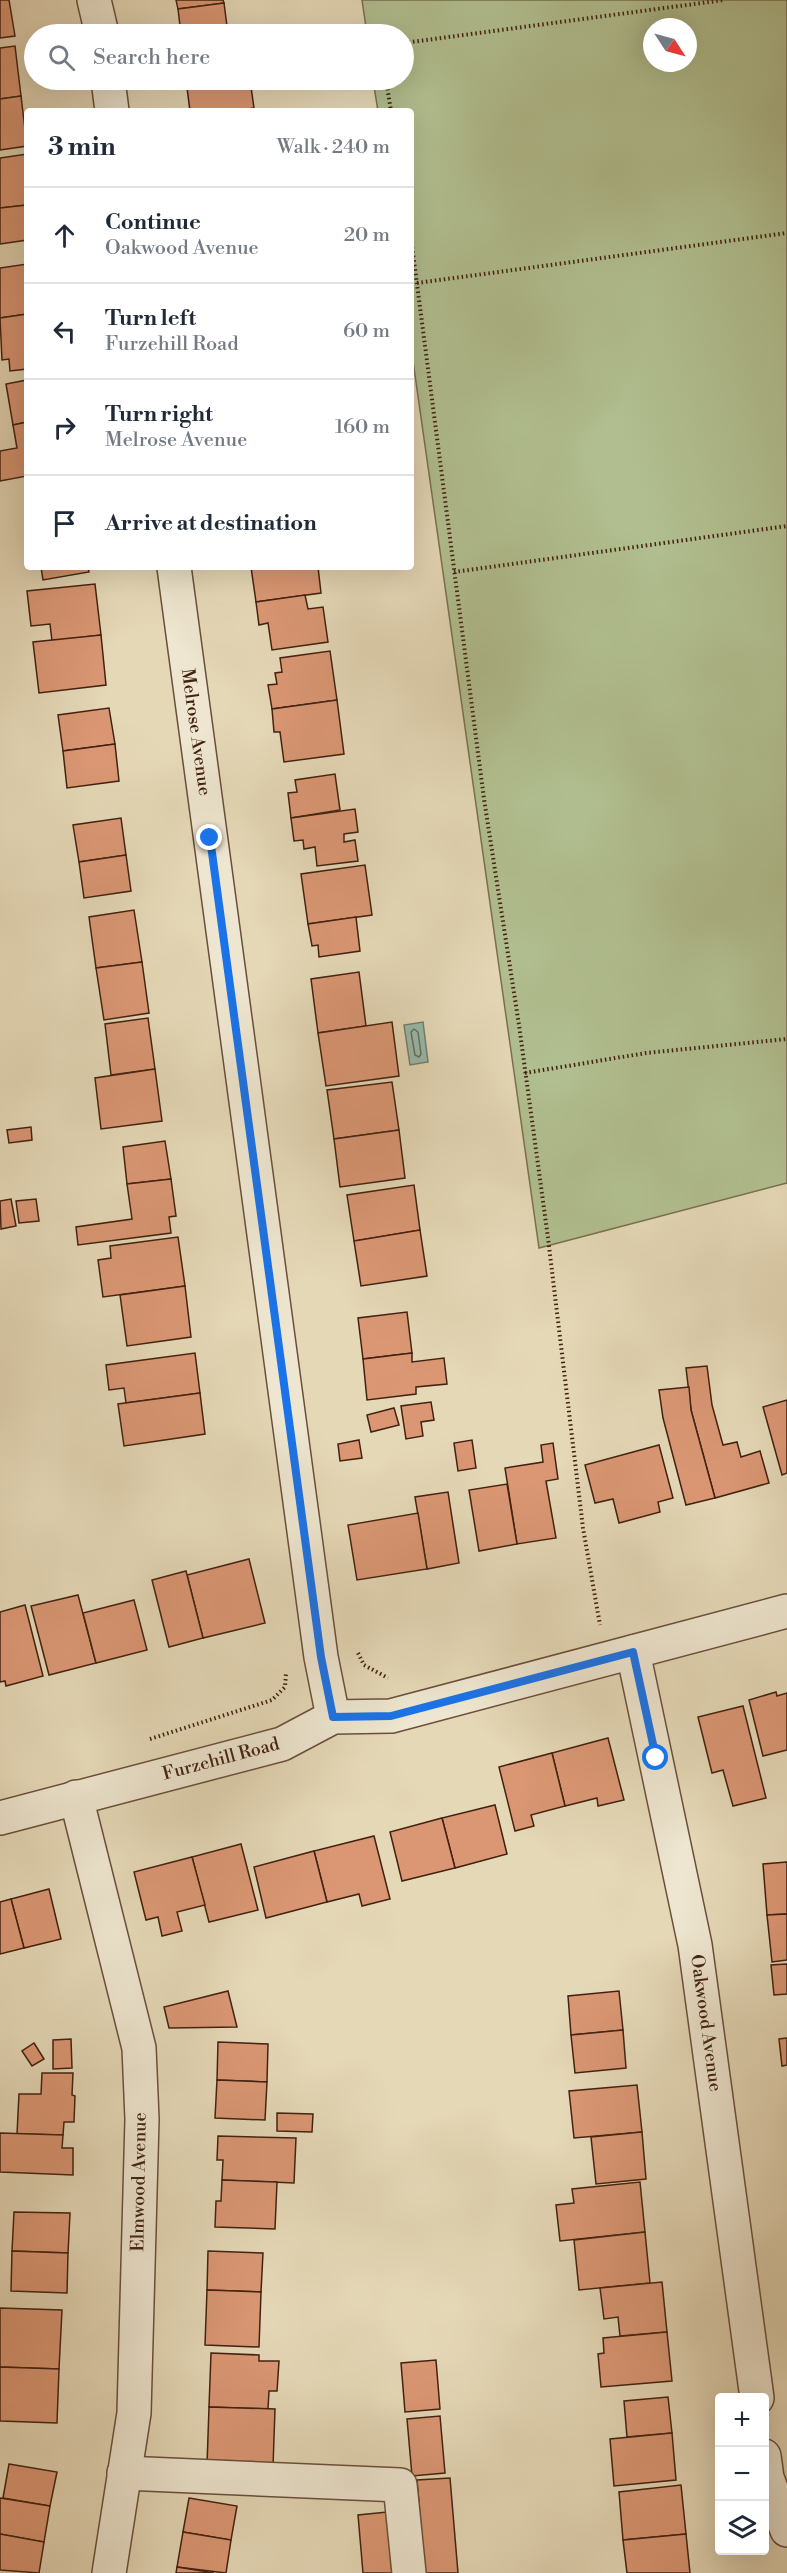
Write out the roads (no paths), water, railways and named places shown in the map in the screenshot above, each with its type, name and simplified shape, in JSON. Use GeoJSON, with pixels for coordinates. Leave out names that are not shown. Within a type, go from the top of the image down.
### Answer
{"type":"FeatureCollection","features":[{"type":"Feature","properties":{"kind":"street"},"geometry":{"type":"LineString","coordinates":[[94,0],[100,24]]}},
{"type":"Feature","properties":{"kind":"street"},"geometry":{"type":"LineString","coordinates":[[109,90],[112,108]]}},
{"type":"Feature","properties":{"kind":"street","name":"Melrose Avenue"},"geometry":{"type":"LineString","coordinates":[[174,570],[318,1634],[333,1717]]}},
{"type":"Feature","properties":{"kind":"street","name":"Furzehill Road"},"geometry":{"type":"LineString","coordinates":[[0,1818],[282,1744],[333,1717],[391,1716],[787,1611]]}},
{"type":"Feature","properties":{"kind":"street","name":"Oakwood Avenue"},"geometry":{"type":"LineString","coordinates":[[620,1656],[695,1945],[756,2393]]}},
{"type":"Feature","properties":{"kind":"street","name":"Elmwood Avenue"},"geometry":{"type":"LineString","coordinates":[[76,1797],[139,2048],[142,2119],[134,2413],[109,2573]]}},
{"type":"Feature","properties":{"kind":"street"},"geometry":{"type":"LineString","coordinates":[[124,2474],[400,2485],[409,2573]]}},
{"type":"Feature","properties":{"kind":"street"},"geometry":{"type":"LineString","coordinates":[[769,2483],[787,2530]]}},
{"type":"Feature","properties":{"kind":"water"},"geometry":{"type":"Polygon","coordinates":[[[423,1022],[428,1062],[410,1065],[404,1025],[423,1022]]]}}]}
